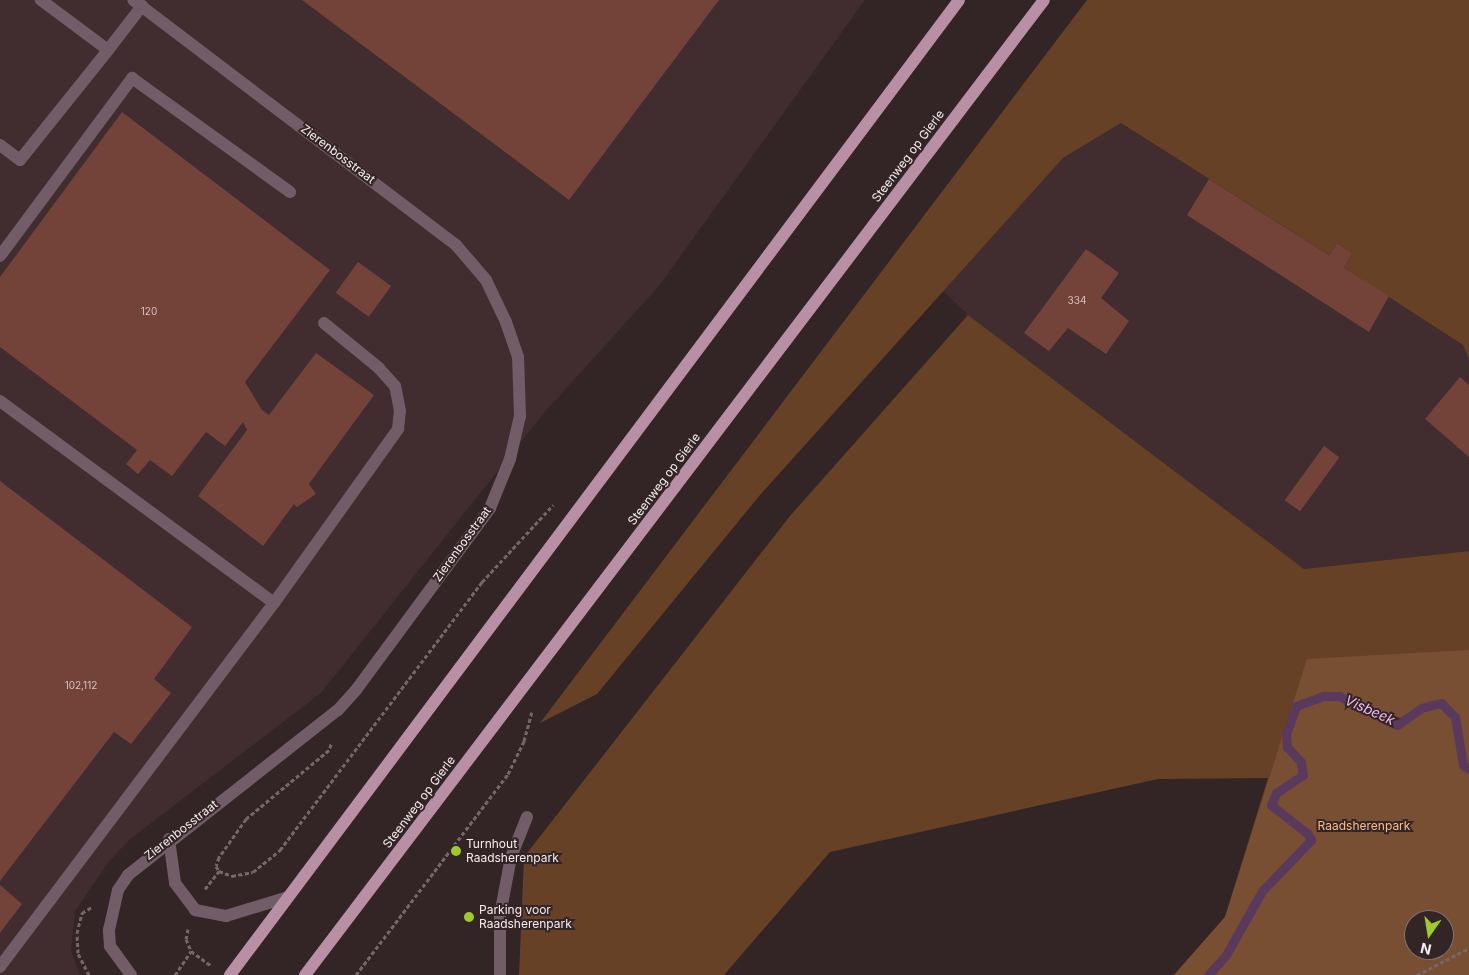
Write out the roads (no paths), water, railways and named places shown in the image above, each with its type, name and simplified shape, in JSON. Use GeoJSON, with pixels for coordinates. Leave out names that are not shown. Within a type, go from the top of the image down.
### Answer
{"type":"FeatureCollection","features":[{"type":"Feature","properties":{"kind":"main road"},"geometry":{"type":"LineString","coordinates":[[224,973],[288,897],[959,0]]}},
{"type":"Feature","properties":{"kind":"main road","name":"Steenweg op Gierle"},"geometry":{"type":"LineString","coordinates":[[306,975],[1044,0]]}},
{"type":"Feature","properties":{"kind":"street"},"geometry":{"type":"LineString","coordinates":[[41,0],[108,50]]}},
{"type":"Feature","properties":{"kind":"street"},"geometry":{"type":"LineString","coordinates":[[0,145],[20,160],[108,50],[138,3]]}},
{"type":"Feature","properties":{"kind":"street","name":"Zierenbosstraat"},"geometry":{"type":"LineString","coordinates":[[131,975],[110,946],[110,914],[128,874],[169,839],[338,710],[490,508],[510,459],[520,416],[518,357],[486,280],[456,245],[138,3]]}},
{"type":"Feature","properties":{"kind":"street"},"geometry":{"type":"LineString","coordinates":[[0,256],[132,78],[290,192]]}},
{"type":"Feature","properties":{"kind":"street"},"geometry":{"type":"LineString","coordinates":[[0,966],[274,603],[398,429],[400,411],[395,386],[379,368],[324,323]]}},
{"type":"Feature","properties":{"kind":"street"},"geometry":{"type":"LineString","coordinates":[[0,401],[274,603]]}},
{"type":"Feature","properties":{"kind":"street"},"geometry":{"type":"LineString","coordinates":[[500,975],[500,915],[511,857],[527,817]]}},
{"type":"Feature","properties":{"kind":"street"},"geometry":{"type":"LineString","coordinates":[[169,839],[175,883],[195,910],[226,916],[288,897]]}},
{"type":"Feature","properties":{"kind":"waterway","name":"Visbeek"},"geometry":{"type":"LineString","coordinates":[[1208,975],[1226,955],[1262,891],[1311,840],[1308,834],[1271,805],[1276,793],[1303,775],[1301,762],[1287,747],[1286,734],[1296,706],[1323,696],[1339,696],[1397,725],[1421,708],[1441,703],[1455,717],[1463,765],[1469,769]]}},
{"type":"Feature","properties":{"kind":"place","name":"Turnhout Raadsherenpark"},"geometry":{"type":"Point","coordinates":[456,851]}},
{"type":"Feature","properties":{"kind":"place","name":"Parking voor Raadsherenpark"},"geometry":{"type":"Point","coordinates":[469,917]}},
{"type":"Feature","properties":{"kind":"park label","name":"Raadsherenpark"},"geometry":{"type":"Point","coordinates":[1364,826]}}]}
